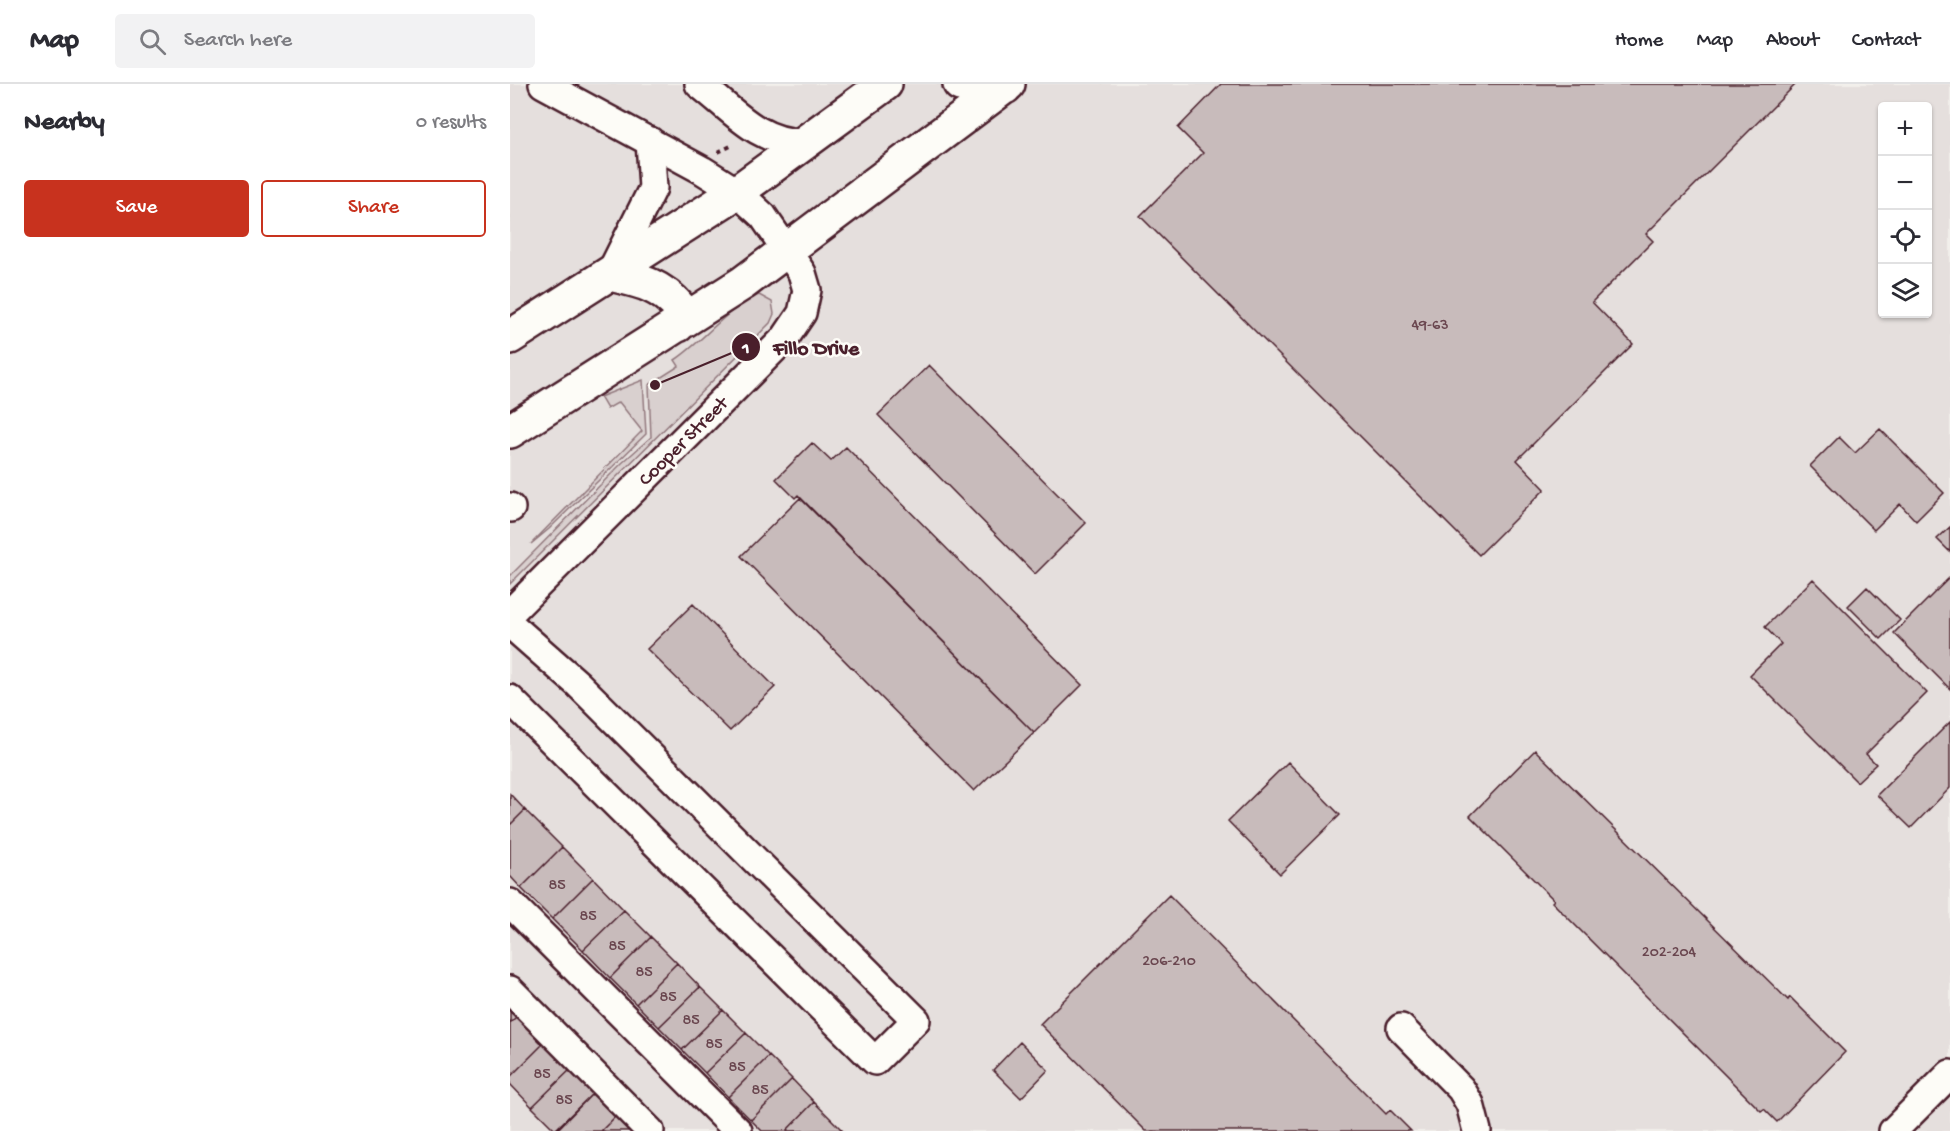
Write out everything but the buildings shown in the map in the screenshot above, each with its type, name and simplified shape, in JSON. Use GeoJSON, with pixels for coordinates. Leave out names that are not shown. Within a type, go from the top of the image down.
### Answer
{"type":"FeatureCollection","features":[{"type":"Feature","properties":{"kind":"main road"},"geometry":{"type":"LineString","coordinates":[[510,337],[737,192],[885,84]]}},
{"type":"Feature","properties":{"kind":"main road"},"geometry":{"type":"LineString","coordinates":[[960,84],[1007,85]]}},
{"type":"Feature","properties":{"kind":"main road"},"geometry":{"type":"LineString","coordinates":[[510,431],[742,283],[1007,85]]}},
{"type":"Feature","properties":{"kind":"main road"},"geometry":{"type":"LineString","coordinates":[[610,274],[649,283],[667,294],[680,308],[678,325]]}},
{"type":"Feature","properties":{"kind":"street","name":"Cooper Street"},"geometry":{"type":"LineString","coordinates":[[510,613],[785,338],[802,313],[807,290],[802,273],[764,216],[737,192],[650,141],[543,84]]}},
{"type":"Feature","properties":{"kind":"street"},"geometry":{"type":"LineString","coordinates":[[699,84],[752,127],[773,140],[802,143]]}},
{"type":"Feature","properties":{"kind":"street"},"geometry":{"type":"LineString","coordinates":[[610,274],[653,188],[650,141]]}},
{"type":"Feature","properties":{"kind":"street"},"geometry":{"type":"LineString","coordinates":[[510,624],[578,684],[916,1020],[875,1061],[510,699]]}},
{"type":"Feature","properties":{"kind":"street"},"geometry":{"type":"LineString","coordinates":[[510,903],[738,1131]]}},
{"type":"Feature","properties":{"kind":"street"},"geometry":{"type":"LineString","coordinates":[[510,990],[651,1131]]}},
{"type":"Feature","properties":{"kind":"street"},"geometry":{"type":"LineString","coordinates":[[1401,1028],[1461,1089],[1470,1104],[1477,1131]]}},
{"type":"Feature","properties":{"kind":"street"},"geometry":{"type":"LineString","coordinates":[[1893,1131],[1950,1074]]}},
{"type":"Feature","properties":{"kind":"path"},"geometry":{"type":"LineString","coordinates":[[712,155],[737,141]]}},
{"type":"Feature","properties":{"kind":"shaded area"},"geometry":{"type":"Polygon","coordinates":[[[510,84],[1950,84],[1950,1131],[510,1131],[510,84]]]}},
{"type":"Feature","properties":{"kind":"shaded area"},"geometry":{"type":"Polygon","coordinates":[[[759,295],[772,302],[774,314],[770,323],[510,584],[510,576],[622,463],[651,437],[649,385],[679,366],[675,360],[726,316],[759,295]]]}},
{"type":"Feature","properties":{"kind":"shaded area"},"geometry":{"type":"Polygon","coordinates":[[[643,380],[646,434],[531,544],[642,431],[619,402],[607,409],[600,397],[643,380]]]}},
{"type":"Feature","properties":{"kind":"place","name":"Fillo Drive"},"geometry":{"type":"Point","coordinates":[655,385]}}]}
